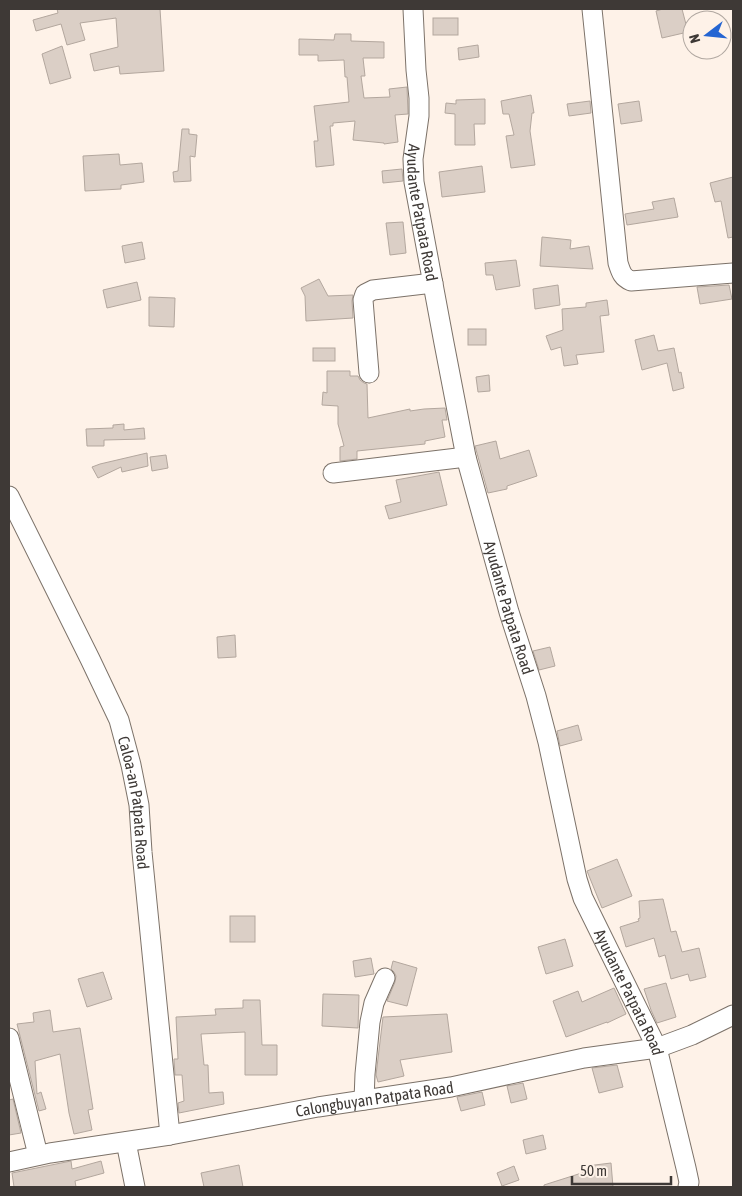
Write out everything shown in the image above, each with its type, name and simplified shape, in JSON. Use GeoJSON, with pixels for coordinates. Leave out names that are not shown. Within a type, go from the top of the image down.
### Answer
{"type":"FeatureCollection","features":[{"type":"Feature","properties":{"kind":"street","name":"Ayudante Patpata Road"},"geometry":{"type":"LineString","coordinates":[[413,9],[419,98],[419,116],[413,159],[414,174],[420,215],[466,457],[508,612],[541,714],[583,898],[657,1048],[686,1168],[689,1182],[688,1187]]}},
{"type":"Feature","properties":{"kind":"street"},"geometry":{"type":"LineString","coordinates":[[592,9],[618,263],[621,274],[631,281],[733,273]]}},
{"type":"Feature","properties":{"kind":"street"},"geometry":{"type":"LineString","coordinates":[[369,373],[362,300],[365,294],[373,290],[433,283]]}},
{"type":"Feature","properties":{"kind":"street"},"geometry":{"type":"LineString","coordinates":[[333,473],[466,457]]}},
{"type":"Feature","properties":{"kind":"street","name":"Caloa-an Patpata Road"},"geometry":{"type":"LineString","coordinates":[[9,496],[119,720],[131,765],[139,805],[170,1135]]}},
{"type":"Feature","properties":{"kind":"street"},"geometry":{"type":"LineString","coordinates":[[364,1100],[370,1022],[374,1003],[385,978]]}},
{"type":"Feature","properties":{"kind":"street","name":"Calongbuyan Patpata Road"},"geometry":{"type":"LineString","coordinates":[[9,1162],[38,1155],[170,1135],[318,1107],[451,1087],[584,1058],[657,1048],[692,1035],[733,1015]]}},
{"type":"Feature","properties":{"kind":"street"},"geometry":{"type":"LineString","coordinates":[[9,1038],[38,1155]]}},
{"type":"Feature","properties":{"kind":"street"},"geometry":{"type":"LineString","coordinates":[[126,1142],[135,1187]]}},
{"type":"Feature","properties":{"kind":"building"},"geometry":{"type":"Polygon","coordinates":[[[57,9],[160,9],[164,71],[120,74],[119,66],[94,71],[90,54],[118,47],[116,18],[80,23],[85,40],[67,45],[61,24],[36,31],[33,20],[58,13],[57,9]]]}},
{"type":"Feature","properties":{"kind":"building"},"geometry":{"type":"Polygon","coordinates":[[[682,9],[682,33],[662,38],[656,11],[682,9]]]}},
{"type":"Feature","properties":{"kind":"building"},"geometry":{"type":"Polygon","coordinates":[[[433,18],[458,18],[458,35],[433,35],[433,18]]]}},
{"type":"Feature","properties":{"kind":"building"},"geometry":{"type":"Polygon","coordinates":[[[335,34],[351,34],[351,41],[384,42],[384,58],[363,58],[365,76],[361,76],[364,98],[390,97],[389,89],[407,87],[408,114],[395,115],[398,142],[384,144],[353,140],[355,121],[333,123],[333,126],[330,126],[334,165],[316,167],[314,141],[318,141],[314,106],[349,102],[347,77],[345,77],[344,60],[318,61],[318,55],[299,55],[299,39],[334,40],[335,34]]]}},
{"type":"Feature","properties":{"kind":"building"},"geometry":{"type":"Polygon","coordinates":[[[478,45],[479,57],[459,60],[458,48],[478,45]]]}},
{"type":"Feature","properties":{"kind":"building"},"geometry":{"type":"Polygon","coordinates":[[[62,46],[71,78],[50,84],[42,54],[62,46]]]}},
{"type":"Feature","properties":{"kind":"building"},"geometry":{"type":"Polygon","coordinates":[[[531,95],[534,113],[532,113],[530,131],[535,165],[511,168],[506,136],[514,135],[509,114],[503,114],[501,101],[531,95]]]}},
{"type":"Feature","properties":{"kind":"building"},"geometry":{"type":"Polygon","coordinates":[[[485,99],[485,124],[474,124],[475,145],[455,145],[455,114],[445,113],[446,103],[456,104],[456,100],[485,99]]]}},
{"type":"Feature","properties":{"kind":"building"},"geometry":{"type":"Polygon","coordinates":[[[590,101],[591,113],[569,116],[567,104],[590,101]]]}},
{"type":"Feature","properties":{"kind":"building"},"geometry":{"type":"Polygon","coordinates":[[[639,101],[642,121],[621,124],[618,104],[639,101]]]}},
{"type":"Feature","properties":{"kind":"building"},"geometry":{"type":"Polygon","coordinates":[[[182,129],[189,129],[189,134],[197,135],[195,157],[190,156],[191,181],[174,182],[173,172],[178,171],[182,129]]]}},
{"type":"Feature","properties":{"kind":"building"},"geometry":{"type":"Polygon","coordinates":[[[119,154],[120,165],[142,163],[144,182],[121,185],[121,189],[85,191],[83,156],[119,154]]]}},
{"type":"Feature","properties":{"kind":"building"},"geometry":{"type":"Polygon","coordinates":[[[482,166],[485,192],[442,197],[439,172],[482,166]]]}},
{"type":"Feature","properties":{"kind":"building"},"geometry":{"type":"Polygon","coordinates":[[[402,169],[403,181],[383,183],[382,171],[402,169]]]}},
{"type":"Feature","properties":{"kind":"building"},"geometry":{"type":"Polygon","coordinates":[[[733,177],[733,237],[728,238],[721,201],[715,202],[710,183],[733,177]]]}},
{"type":"Feature","properties":{"kind":"building"},"geometry":{"type":"Polygon","coordinates":[[[674,198],[678,217],[627,225],[625,214],[654,209],[652,202],[674,198]]]}},
{"type":"Feature","properties":{"kind":"building"},"geometry":{"type":"Polygon","coordinates":[[[403,222],[406,253],[390,255],[386,223],[403,222]]]}},
{"type":"Feature","properties":{"kind":"building"},"geometry":{"type":"Polygon","coordinates":[[[542,237],[571,240],[570,249],[589,246],[593,269],[540,266],[542,237]]]}},
{"type":"Feature","properties":{"kind":"building"},"geometry":{"type":"Polygon","coordinates":[[[142,242],[145,259],[125,263],[122,246],[142,242]]]}},
{"type":"Feature","properties":{"kind":"building"},"geometry":{"type":"Polygon","coordinates":[[[516,260],[520,286],[496,290],[493,275],[486,275],[485,263],[516,260]]]}},
{"type":"Feature","properties":{"kind":"building"},"geometry":{"type":"Polygon","coordinates":[[[319,279],[328,296],[353,295],[353,318],[306,321],[305,296],[301,288],[319,279]]]}},
{"type":"Feature","properties":{"kind":"building"},"geometry":{"type":"Polygon","coordinates":[[[137,282],[141,300],[107,308],[103,290],[137,282]]]}},
{"type":"Feature","properties":{"kind":"building"},"geometry":{"type":"Polygon","coordinates":[[[558,285],[560,305],[535,309],[533,289],[558,285]]]}},
{"type":"Feature","properties":{"kind":"building"},"geometry":{"type":"Polygon","coordinates":[[[729,285],[732,299],[700,304],[697,287],[729,285]]]}},
{"type":"Feature","properties":{"kind":"building"},"geometry":{"type":"Polygon","coordinates":[[[149,297],[175,298],[174,327],[149,326],[149,297]]]}},
{"type":"Feature","properties":{"kind":"building"},"geometry":{"type":"Polygon","coordinates":[[[607,300],[609,315],[600,316],[604,352],[576,355],[578,364],[564,366],[561,347],[551,350],[546,336],[563,330],[562,309],[586,307],[586,303],[607,300]]]}},
{"type":"Feature","properties":{"kind":"building"},"geometry":{"type":"Polygon","coordinates":[[[468,329],[486,329],[486,345],[468,345],[468,329]]]}},
{"type":"Feature","properties":{"kind":"building"},"geometry":{"type":"Polygon","coordinates":[[[654,335],[658,351],[674,348],[684,388],[673,391],[667,363],[642,370],[635,340],[654,335]]]}},
{"type":"Feature","properties":{"kind":"building"},"geometry":{"type":"Polygon","coordinates":[[[313,348],[335,348],[335,361],[313,361],[313,348]]]}},
{"type":"Feature","properties":{"kind":"building"},"geometry":{"type":"Polygon","coordinates":[[[327,371],[350,371],[350,376],[358,376],[360,380],[367,384],[368,418],[410,409],[410,411],[445,408],[447,420],[442,420],[445,437],[425,441],[425,444],[357,451],[357,459],[340,461],[340,447],[344,446],[338,424],[338,406],[322,405],[323,392],[327,393],[327,371]]]}},
{"type":"Feature","properties":{"kind":"building"},"geometry":{"type":"Polygon","coordinates":[[[489,375],[490,391],[478,392],[476,377],[489,375]]]}},
{"type":"Feature","properties":{"kind":"building"},"geometry":{"type":"Polygon","coordinates":[[[124,424],[124,430],[144,428],[145,439],[104,440],[104,446],[87,446],[86,429],[113,428],[113,425],[124,424]]]}},
{"type":"Feature","properties":{"kind":"building"},"geometry":{"type":"Polygon","coordinates":[[[496,441],[500,459],[529,450],[537,476],[507,486],[507,489],[488,493],[475,446],[496,441]]]}},
{"type":"Feature","properties":{"kind":"building"},"geometry":{"type":"Polygon","coordinates":[[[147,453],[148,466],[122,472],[121,467],[98,478],[92,467],[100,464],[147,453]]]}},
{"type":"Feature","properties":{"kind":"building"},"geometry":{"type":"Polygon","coordinates":[[[166,455],[168,468],[152,471],[150,457],[166,455]]]}},
{"type":"Feature","properties":{"kind":"building"},"geometry":{"type":"Polygon","coordinates":[[[439,472],[447,505],[389,519],[385,506],[401,502],[396,480],[439,472]]]}},
{"type":"Feature","properties":{"kind":"building"},"geometry":{"type":"Polygon","coordinates":[[[235,635],[236,657],[218,658],[217,637],[235,635]]]}},
{"type":"Feature","properties":{"kind":"building"},"geometry":{"type":"Polygon","coordinates":[[[550,647],[555,666],[539,670],[533,651],[550,647]]]}},
{"type":"Feature","properties":{"kind":"building"},"geometry":{"type":"Polygon","coordinates":[[[578,725],[582,740],[560,746],[557,731],[578,725]]]}},
{"type":"Feature","properties":{"kind":"building"},"geometry":{"type":"Polygon","coordinates":[[[617,859],[632,896],[602,908],[587,871],[617,859]]]}},
{"type":"Feature","properties":{"kind":"building"},"geometry":{"type":"Polygon","coordinates":[[[663,899],[671,932],[676,931],[682,952],[699,948],[706,977],[690,981],[688,974],[671,979],[665,955],[659,957],[654,938],[626,947],[620,927],[639,921],[639,901],[663,899]]]}},
{"type":"Feature","properties":{"kind":"building"},"geometry":{"type":"Polygon","coordinates":[[[230,916],[255,916],[255,942],[230,942],[230,916]]]}},
{"type":"Feature","properties":{"kind":"building"},"geometry":{"type":"Polygon","coordinates":[[[565,939],[573,966],[546,974],[538,947],[565,939]]]}},
{"type":"Feature","properties":{"kind":"building"},"geometry":{"type":"Polygon","coordinates":[[[371,958],[374,974],[355,977],[353,961],[371,958]]]}},
{"type":"Feature","properties":{"kind":"building"},"geometry":{"type":"Polygon","coordinates":[[[393,961],[417,968],[407,1006],[387,1001],[396,976],[391,969],[393,961]]]}},
{"type":"Feature","properties":{"kind":"building"},"geometry":{"type":"Polygon","coordinates":[[[103,972],[112,999],[87,1007],[78,979],[103,972]]]}},
{"type":"Feature","properties":{"kind":"building"},"geometry":{"type":"Polygon","coordinates":[[[666,983],[676,1017],[657,1023],[644,989],[666,983]]]}},
{"type":"Feature","properties":{"kind":"building"},"geometry":{"type":"Polygon","coordinates":[[[614,988],[626,1014],[607,1023],[566,1037],[553,1001],[578,991],[582,1002],[614,988]]]}},
{"type":"Feature","properties":{"kind":"building"},"geometry":{"type":"Polygon","coordinates":[[[323,994],[359,995],[358,1028],[322,1026],[323,994]]]}},
{"type":"Feature","properties":{"kind":"building"},"geometry":{"type":"Polygon","coordinates":[[[243,1000],[260,1000],[262,1045],[277,1045],[277,1075],[245,1075],[245,1032],[201,1034],[204,1065],[208,1065],[209,1093],[223,1092],[224,1104],[179,1113],[178,1103],[184,1101],[182,1075],[175,1075],[174,1059],[178,1059],[176,1017],[216,1015],[215,1009],[243,1008],[243,1000]]]}},
{"type":"Feature","properties":{"kind":"building"},"geometry":{"type":"Polygon","coordinates":[[[50,1010],[53,1032],[80,1028],[93,1109],[88,1110],[92,1130],[74,1134],[60,1054],[35,1061],[37,1094],[41,1092],[46,1109],[39,1111],[17,1024],[34,1022],[33,1013],[50,1010]]]}},
{"type":"Feature","properties":{"kind":"building"},"geometry":{"type":"Polygon","coordinates":[[[447,1014],[452,1052],[400,1060],[404,1076],[378,1082],[376,1075],[383,1017],[447,1014]]]}},
{"type":"Feature","properties":{"kind":"building"},"geometry":{"type":"Polygon","coordinates":[[[617,1065],[623,1087],[599,1093],[592,1068],[617,1065]]]}},
{"type":"Feature","properties":{"kind":"building"},"geometry":{"type":"Polygon","coordinates":[[[523,1083],[527,1099],[511,1103],[507,1086],[523,1083]]]}},
{"type":"Feature","properties":{"kind":"building"},"geometry":{"type":"Polygon","coordinates":[[[482,1092],[485,1105],[461,1111],[457,1097],[482,1092]]]}},
{"type":"Feature","properties":{"kind":"building"},"geometry":{"type":"Polygon","coordinates":[[[13,1099],[21,1133],[9,1135],[9,1100],[13,1099]]]}},
{"type":"Feature","properties":{"kind":"building"},"geometry":{"type":"Polygon","coordinates":[[[543,1135],[546,1149],[526,1154],[523,1140],[543,1135]]]}},
{"type":"Feature","properties":{"kind":"building"},"geometry":{"type":"Polygon","coordinates":[[[71,1161],[72,1169],[101,1161],[104,1173],[75,1181],[76,1187],[14,1187],[12,1173],[71,1161]]]}},
{"type":"Feature","properties":{"kind":"building"},"geometry":{"type":"Polygon","coordinates":[[[611,1163],[613,1187],[544,1187],[544,1185],[588,1171],[587,1166],[611,1163]]]}},
{"type":"Feature","properties":{"kind":"building"},"geometry":{"type":"Polygon","coordinates":[[[239,1165],[243,1187],[204,1187],[201,1173],[239,1165]]]}},
{"type":"Feature","properties":{"kind":"building"},"geometry":{"type":"Polygon","coordinates":[[[514,1166],[519,1180],[502,1186],[497,1173],[514,1166]]]}}]}
